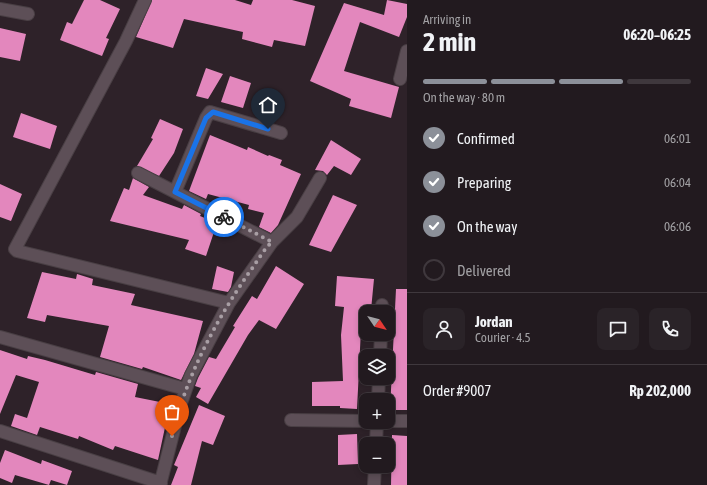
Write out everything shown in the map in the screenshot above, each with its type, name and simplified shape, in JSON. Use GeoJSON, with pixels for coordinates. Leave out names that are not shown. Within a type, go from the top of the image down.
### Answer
{"type":"FeatureCollection","features":[{"type":"Feature","properties":{"kind":"street"},"geometry":{"type":"LineString","coordinates":[[145,0],[126,41],[15,249],[17,251],[229,303]]}},
{"type":"Feature","properties":{"kind":"street"},"geometry":{"type":"LineString","coordinates":[[0,9],[28,14]]}},
{"type":"Feature","properties":{"kind":"street"},"geometry":{"type":"LineString","coordinates":[[400,79],[407,51]]}},
{"type":"Feature","properties":{"kind":"street"},"geometry":{"type":"LineString","coordinates":[[175,192],[206,118],[210,112],[281,133]]}},
{"type":"Feature","properties":{"kind":"street"},"geometry":{"type":"LineString","coordinates":[[138,173],[272,242]]}},
{"type":"Feature","properties":{"kind":"street"},"geometry":{"type":"LineString","coordinates":[[0,431],[160,484],[185,390],[229,303],[272,242],[298,217],[320,178]]}},
{"type":"Feature","properties":{"kind":"street"},"geometry":{"type":"LineString","coordinates":[[0,337],[185,390]]}},
{"type":"Feature","properties":{"kind":"street"},"geometry":{"type":"LineString","coordinates":[[291,420],[359,421]]}},
{"type":"Feature","properties":{"kind":"street"},"geometry":{"type":"LineString","coordinates":[[395,421],[407,421]]}},
{"type":"Feature","properties":{"kind":"street"},"geometry":{"type":"LineString","coordinates":[[374,485],[375,473]]}},
{"type":"Feature","properties":{"kind":"building"},"geometry":{"type":"Polygon","coordinates":[[[84,0],[100,0],[120,9],[106,38],[109,39],[102,56],[60,40],[67,22],[72,24],[84,0]]]}},
{"type":"Feature","properties":{"kind":"building"},"geometry":{"type":"Polygon","coordinates":[[[152,0],[235,0],[251,5],[253,0],[292,0],[315,6],[305,46],[274,40],[272,47],[242,39],[243,32],[184,19],[173,48],[136,37],[152,0]]]}},
{"type":"Feature","properties":{"kind":"building"},"geometry":{"type":"Polygon","coordinates":[[[387,0],[407,4],[407,17],[399,37],[360,22],[344,71],[399,87],[391,118],[349,106],[351,99],[310,81],[344,3],[384,15],[387,0]]]}},
{"type":"Feature","properties":{"kind":"building"},"geometry":{"type":"Polygon","coordinates":[[[0,28],[26,34],[20,61],[0,57],[0,28]]]}},
{"type":"Feature","properties":{"kind":"building"},"geometry":{"type":"Polygon","coordinates":[[[206,68],[223,74],[208,99],[196,96],[206,68]]]}},
{"type":"Feature","properties":{"kind":"building"},"geometry":{"type":"Polygon","coordinates":[[[230,76],[251,83],[243,108],[221,102],[230,76]]]}},
{"type":"Feature","properties":{"kind":"building"},"geometry":{"type":"Polygon","coordinates":[[[21,113],[57,126],[50,149],[13,137],[21,113]]]}},
{"type":"Feature","properties":{"kind":"building"},"geometry":{"type":"Polygon","coordinates":[[[160,119],[183,129],[174,153],[159,176],[137,166],[153,139],[151,138],[160,119]]]}},
{"type":"Feature","properties":{"kind":"building"},"geometry":{"type":"Polygon","coordinates":[[[210,135],[247,150],[248,147],[268,156],[269,155],[282,160],[280,165],[301,174],[278,225],[271,233],[259,227],[264,213],[248,209],[249,205],[208,194],[206,199],[189,191],[210,135]]]}},
{"type":"Feature","properties":{"kind":"building"},"geometry":{"type":"Polygon","coordinates":[[[331,140],[361,159],[351,175],[334,166],[327,175],[323,171],[315,170],[331,140]]]}},
{"type":"Feature","properties":{"kind":"building"},"geometry":{"type":"Polygon","coordinates":[[[133,178],[149,187],[143,195],[182,209],[184,205],[201,214],[200,216],[217,223],[206,256],[185,249],[189,240],[110,221],[124,188],[129,190],[133,178]]]}},
{"type":"Feature","properties":{"kind":"building"},"geometry":{"type":"Polygon","coordinates":[[[0,184],[22,194],[11,221],[0,217],[0,184]]]}},
{"type":"Feature","properties":{"kind":"building"},"geometry":{"type":"Polygon","coordinates":[[[333,195],[357,205],[331,252],[309,245],[333,195]]]}},
{"type":"Feature","properties":{"kind":"building"},"geometry":{"type":"Polygon","coordinates":[[[217,266],[234,272],[231,287],[228,292],[212,289],[217,266]]]}},
{"type":"Feature","properties":{"kind":"building"},"geometry":{"type":"Polygon","coordinates":[[[276,266],[304,284],[276,329],[259,320],[248,335],[208,404],[196,397],[201,388],[195,386],[198,378],[209,357],[216,359],[235,327],[233,326],[252,296],[257,299],[276,266]]]}},
{"type":"Feature","properties":{"kind":"building"},"geometry":{"type":"Polygon","coordinates":[[[42,272],[76,279],[77,274],[93,279],[92,285],[135,294],[131,305],[203,321],[194,354],[181,380],[143,367],[142,369],[100,357],[109,326],[47,315],[45,322],[27,318],[42,272]]]}},
{"type":"Feature","properties":{"kind":"building"},"geometry":{"type":"Polygon","coordinates":[[[337,276],[374,279],[371,305],[359,305],[359,341],[360,341],[357,409],[340,408],[340,406],[312,406],[312,382],[343,381],[341,335],[344,307],[335,306],[337,276]]]}},
{"type":"Feature","properties":{"kind":"building"},"geometry":{"type":"Polygon","coordinates":[[[396,289],[407,289],[407,410],[395,410],[395,393],[391,393],[391,385],[395,385],[395,349],[393,349],[393,341],[395,341],[396,289]]]}},
{"type":"Feature","properties":{"kind":"building"},"geometry":{"type":"Polygon","coordinates":[[[0,350],[27,359],[28,356],[95,375],[96,372],[138,384],[135,397],[170,404],[158,460],[115,446],[113,450],[79,436],[78,439],[40,427],[37,435],[11,426],[15,414],[27,418],[39,382],[16,375],[0,414],[0,350]]]}},
{"type":"Feature","properties":{"kind":"building"},"geometry":{"type":"Polygon","coordinates":[[[199,405],[225,416],[213,445],[202,441],[191,485],[171,485],[178,467],[174,465],[199,405]]]}},
{"type":"Feature","properties":{"kind":"building"},"geometry":{"type":"Polygon","coordinates":[[[357,434],[358,464],[338,465],[338,435],[357,434]]]}},
{"type":"Feature","properties":{"kind":"building"},"geometry":{"type":"Polygon","coordinates":[[[392,435],[407,436],[407,485],[391,485],[391,473],[395,473],[395,437],[392,437],[392,435]]]}},
{"type":"Feature","properties":{"kind":"building"},"geometry":{"type":"Polygon","coordinates":[[[5,450],[41,464],[42,460],[72,471],[67,485],[51,480],[49,485],[15,475],[12,483],[0,478],[0,463],[5,450]]]}},
{"type":"Feature","properties":{"kind":"way so far"},"geometry":{"type":"LineString","coordinates":[[172,436],[180,406],[191,375],[229,303],[266,248],[272,242],[224,217]]}},
{"type":"Feature","properties":{"kind":"route"},"geometry":{"type":"LineString","coordinates":[[224,217],[175,192],[207,115],[210,112],[213,112],[268,129]]}}]}
